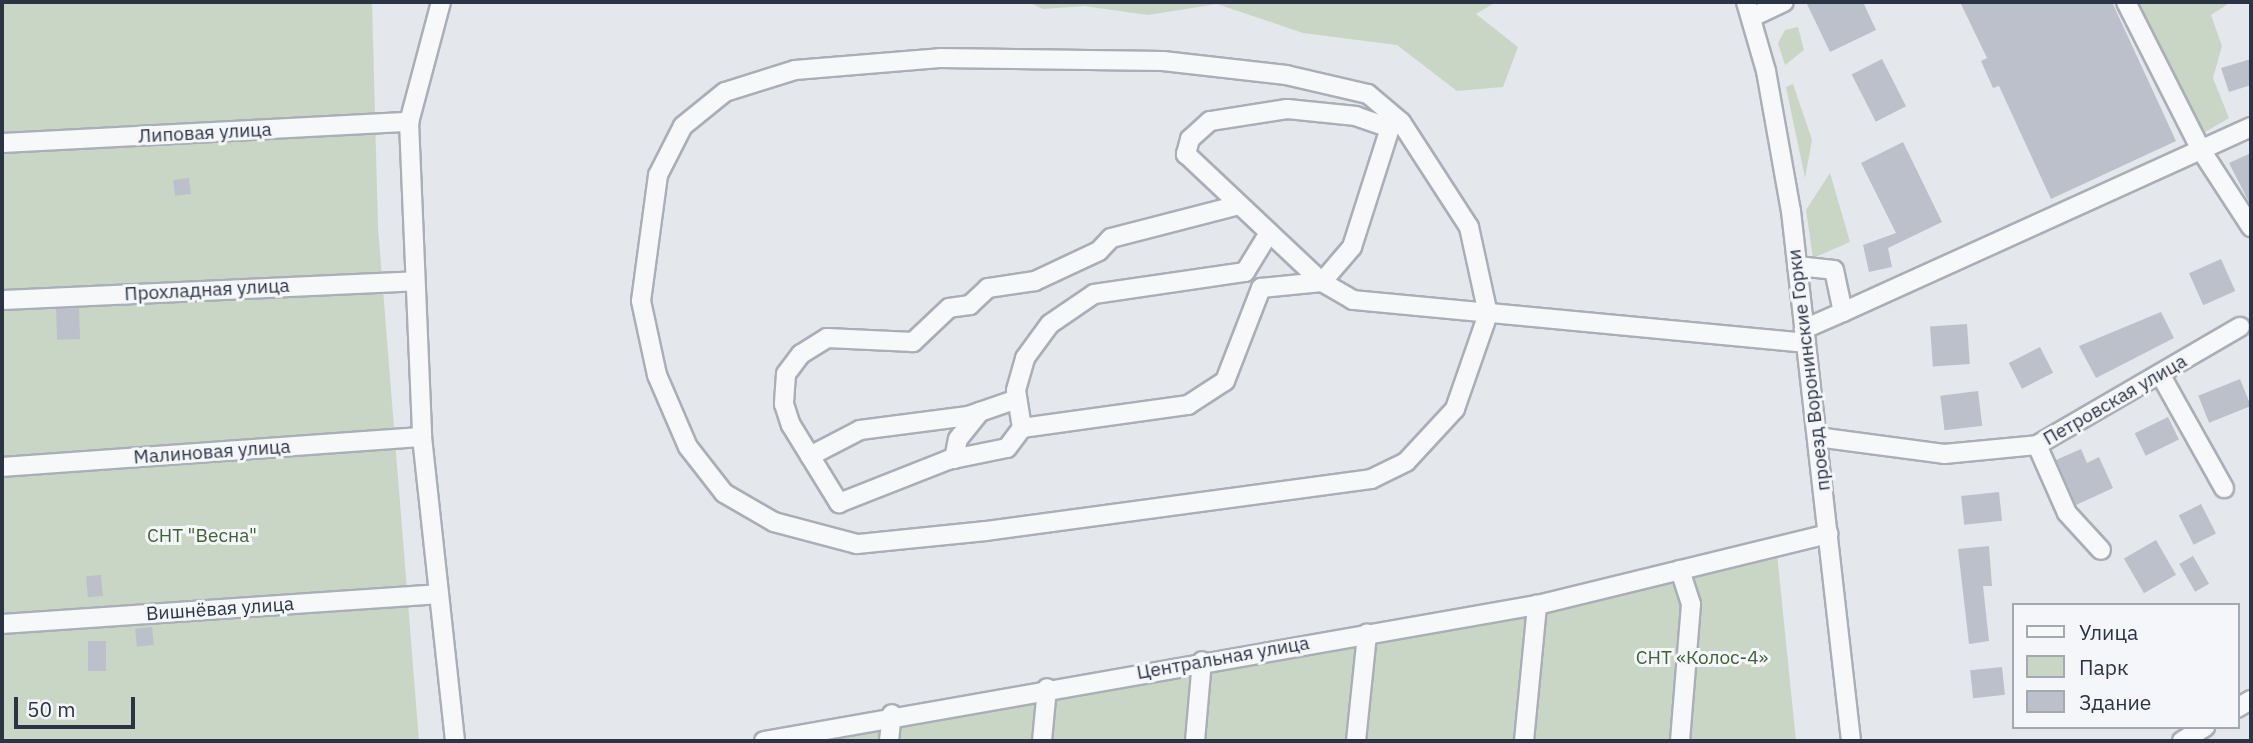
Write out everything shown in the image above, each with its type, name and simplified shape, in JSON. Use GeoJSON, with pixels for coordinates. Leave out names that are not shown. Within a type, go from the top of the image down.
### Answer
{"type":"FeatureCollection","features":[{"type":"Feature","properties":{"kind":"street"},"geometry":{"type":"LineString","coordinates":[[441,2],[409,122],[413,281],[422,437],[454,741]]}},
{"type":"Feature","properties":{"kind":"street"},"geometry":{"type":"LineString","coordinates":[[1749,10],[1784,2]]}},
{"type":"Feature","properties":{"kind":"street"},"geometry":{"type":"LineString","coordinates":[[2126,2],[2202,150],[2251,227]]}},
{"type":"Feature","properties":{"kind":"street","name":"проезд Воронинские Горки"},"geometry":{"type":"LineString","coordinates":[[1749,10],[1797,266],[1851,741]]}},
{"type":"Feature","properties":{"kind":"street"},"geometry":{"type":"LineString","coordinates":[[940,58],[1163,61],[1286,75],[1368,94],[1396,125],[1469,227],[1488,314],[1455,409],[1406,462],[1371,479],[857,544],[774,522],[724,493],[688,447],[657,375],[641,301],[658,174],[683,125],[725,92],[795,70],[940,58]]}},
{"type":"Feature","properties":{"kind":"street"},"geometry":{"type":"LineString","coordinates":[[1396,125],[1356,116],[1287,109],[1210,121],[1190,139],[1186,154],[1322,282],[1353,300],[1488,314],[1805,336],[1843,312],[2251,127]]}},
{"type":"Feature","properties":{"kind":"street","name":"Липовая улица"},"geometry":{"type":"LineString","coordinates":[[2,143],[409,122]]}},
{"type":"Feature","properties":{"kind":"street"},"geometry":{"type":"LineString","coordinates":[[1239,205],[1111,238],[1099,251],[1035,281],[988,288],[970,305],[949,308],[913,342],[850,337],[818,343],[786,374],[785,394],[791,425],[839,503],[954,459],[1007,448],[1022,428],[1188,405],[1225,381],[1261,288],[1322,282],[1352,247],[1396,125]]}},
{"type":"Feature","properties":{"kind":"street"},"geometry":{"type":"LineString","coordinates":[[1022,428],[1017,399],[1025,358],[1050,324],[1094,294],[1245,272],[1269,233]]}},
{"type":"Feature","properties":{"kind":"street"},"geometry":{"type":"LineString","coordinates":[[1797,266],[1834,270],[1843,312]]}},
{"type":"Feature","properties":{"kind":"street","name":"Прохладная улица"},"geometry":{"type":"LineString","coordinates":[[2,300],[413,281]]}},
{"type":"Feature","properties":{"kind":"street","name":"Петровская улица"},"geometry":{"type":"LineString","coordinates":[[1817,437],[1944,454],[2038,445],[2240,327]]}},
{"type":"Feature","properties":{"kind":"street"},"geometry":{"type":"LineString","coordinates":[[2160,374],[2224,488]]}},
{"type":"Feature","properties":{"kind":"street"},"geometry":{"type":"LineString","coordinates":[[810,456],[860,430],[980,412],[1017,399]]}},
{"type":"Feature","properties":{"kind":"street"},"geometry":{"type":"LineString","coordinates":[[954,459],[958,439],[980,412]]}},
{"type":"Feature","properties":{"kind":"street","name":"Малиновая улица"},"geometry":{"type":"LineString","coordinates":[[2,467],[422,437]]}},
{"type":"Feature","properties":{"kind":"street"},"geometry":{"type":"LineString","coordinates":[[2038,445],[2067,513],[2101,550]]}},
{"type":"Feature","properties":{"kind":"street","name":"Центральная улица"},"geometry":{"type":"LineString","coordinates":[[764,741],[892,714],[1537,604],[1828,534]]}},
{"type":"Feature","properties":{"kind":"street"},"geometry":{"type":"LineString","coordinates":[[1680,570],[1691,604],[1680,741]]}},
{"type":"Feature","properties":{"kind":"street","name":"Вишнёвая улица"},"geometry":{"type":"LineString","coordinates":[[2,624],[439,594]]}},
{"type":"Feature","properties":{"kind":"street"},"geometry":{"type":"LineString","coordinates":[[1524,741],[1537,604]]}},
{"type":"Feature","properties":{"kind":"street"},"geometry":{"type":"LineString","coordinates":[[1356,741],[1367,634]]}},
{"type":"Feature","properties":{"kind":"street"},"geometry":{"type":"LineString","coordinates":[[1195,741],[1202,661]]}},
{"type":"Feature","properties":{"kind":"street"},"geometry":{"type":"LineString","coordinates":[[1042,741],[1047,688]]}},
{"type":"Feature","properties":{"kind":"street"},"geometry":{"type":"LineString","coordinates":[[889,741],[892,714]]}},
{"type":"Feature","properties":{"kind":"street"},"geometry":{"type":"LineString","coordinates":[[2182,741],[2202,729]]}},
{"type":"Feature","properties":{"kind":"green space","name":"СНТ \"Весна\""},"geometry":{"type":"Polygon","coordinates":[[[2,2],[372,2],[378,227],[419,741],[2,741],[2,2]]]}},
{"type":"Feature","properties":{"kind":"green space"},"geometry":{"type":"Polygon","coordinates":[[[1028,2],[1496,2],[1476,14],[1518,47],[1503,87],[1457,91],[1397,45],[1303,33],[1217,4],[1148,15],[1084,6],[1043,9],[1028,2]]]}},
{"type":"Feature","properties":{"kind":"green space"},"geometry":{"type":"Polygon","coordinates":[[[2231,2],[2211,15],[2222,46],[2213,78],[2229,118],[2200,135],[2138,3],[2231,2]]]}},
{"type":"Feature","properties":{"kind":"green space"},"geometry":{"type":"Polygon","coordinates":[[[1798,27],[1804,50],[1785,65],[1778,43],[1785,30],[1798,27]]]}},
{"type":"Feature","properties":{"kind":"green space"},"geometry":{"type":"Polygon","coordinates":[[[1793,84],[1812,140],[1805,178],[1786,87],[1793,84]]]}},
{"type":"Feature","properties":{"kind":"green space"},"geometry":{"type":"Polygon","coordinates":[[[1830,173],[1850,242],[1813,258],[1806,210],[1830,173]]]}},
{"type":"Feature","properties":{"kind":"green space","name":"СНТ «Колос-4»"},"geometry":{"type":"Polygon","coordinates":[[[1777,554],[1796,741],[807,741],[1519,618],[1777,554]]]}},
{"type":"Feature","properties":{"kind":"building"},"geometry":{"type":"Polygon","coordinates":[[[1806,2],[1863,2],[1876,30],[1830,52],[1806,2]]]}},
{"type":"Feature","properties":{"kind":"building"},"geometry":{"type":"Polygon","coordinates":[[[1960,2],[2112,2],[2176,141],[2051,199],[1999,86],[1993,88],[1981,61],[1987,58],[1960,2]]]}},
{"type":"Feature","properties":{"kind":"building"},"geometry":{"type":"Polygon","coordinates":[[[1882,59],[1906,106],[1876,122],[1852,74],[1882,59]]]}},
{"type":"Feature","properties":{"kind":"building"},"geometry":{"type":"Polygon","coordinates":[[[2251,59],[2251,85],[2229,92],[2221,68],[2251,59]]]}},
{"type":"Feature","properties":{"kind":"building"},"geometry":{"type":"Polygon","coordinates":[[[1903,142],[1942,222],[1888,248],[1892,267],[1869,272],[1863,245],[1896,233],[1861,163],[1903,142]]]}},
{"type":"Feature","properties":{"kind":"building"},"geometry":{"type":"Polygon","coordinates":[[[2251,153],[2251,206],[2229,163],[2251,153]]]}},
{"type":"Feature","properties":{"kind":"building"},"geometry":{"type":"Polygon","coordinates":[[[189,178],[191,194],[175,196],[173,180],[189,178]]]}},
{"type":"Feature","properties":{"kind":"building"},"geometry":{"type":"Polygon","coordinates":[[[2221,259],[2235,291],[2203,305],[2189,273],[2221,259]]]}},
{"type":"Feature","properties":{"kind":"building"},"geometry":{"type":"Polygon","coordinates":[[[79,308],[80,339],[57,340],[56,309],[79,308]]]}},
{"type":"Feature","properties":{"kind":"building"},"geometry":{"type":"Polygon","coordinates":[[[2161,312],[2174,338],[2096,378],[2079,346],[2161,312]]]}},
{"type":"Feature","properties":{"kind":"building"},"geometry":{"type":"Polygon","coordinates":[[[1967,324],[1970,364],[1933,366],[1930,327],[1967,324]]]}},
{"type":"Feature","properties":{"kind":"building"},"geometry":{"type":"Polygon","coordinates":[[[2040,347],[2053,373],[2022,389],[2009,363],[2040,347]]]}},
{"type":"Feature","properties":{"kind":"building"},"geometry":{"type":"Polygon","coordinates":[[[2240,379],[2251,406],[2209,423],[2198,396],[2240,379]]]}},
{"type":"Feature","properties":{"kind":"building"},"geometry":{"type":"Polygon","coordinates":[[[1978,391],[1982,426],[1945,430],[1940,396],[1978,391]]]}},
{"type":"Feature","properties":{"kind":"building"},"geometry":{"type":"Polygon","coordinates":[[[2168,417],[2179,439],[2146,456],[2135,433],[2168,417]]]}},
{"type":"Feature","properties":{"kind":"building"},"geometry":{"type":"Polygon","coordinates":[[[2081,449],[2087,463],[2099,457],[2113,488],[2076,505],[2056,460],[2081,449]]]}},
{"type":"Feature","properties":{"kind":"building"},"geometry":{"type":"Polygon","coordinates":[[[1999,492],[2002,521],[1964,525],[1961,496],[1999,492]]]}},
{"type":"Feature","properties":{"kind":"building"},"geometry":{"type":"Polygon","coordinates":[[[2201,504],[2216,533],[2194,545],[2179,515],[2201,504]]]}},
{"type":"Feature","properties":{"kind":"building"},"geometry":{"type":"Polygon","coordinates":[[[2156,540],[2176,575],[2144,593],[2124,559],[2156,540]]]}},
{"type":"Feature","properties":{"kind":"building"},"geometry":{"type":"Polygon","coordinates":[[[1989,546],[1992,586],[1983,586],[1989,641],[1969,644],[1958,549],[1989,546]]]}},
{"type":"Feature","properties":{"kind":"building"},"geometry":{"type":"Polygon","coordinates":[[[2193,556],[2209,584],[2195,592],[2179,564],[2193,556]]]}},
{"type":"Feature","properties":{"kind":"building"},"geometry":{"type":"Polygon","coordinates":[[[101,575],[103,596],[88,597],[86,576],[101,575]]]}},
{"type":"Feature","properties":{"kind":"building"},"geometry":{"type":"Polygon","coordinates":[[[152,627],[154,645],[137,647],[135,629],[152,627]]]}},
{"type":"Feature","properties":{"kind":"building"},"geometry":{"type":"Polygon","coordinates":[[[88,641],[106,641],[106,671],[88,671],[88,641]]]}},
{"type":"Feature","properties":{"kind":"building"},"geometry":{"type":"Polygon","coordinates":[[[2002,667],[2005,695],[1973,698],[1970,670],[2002,667]]]}}]}
